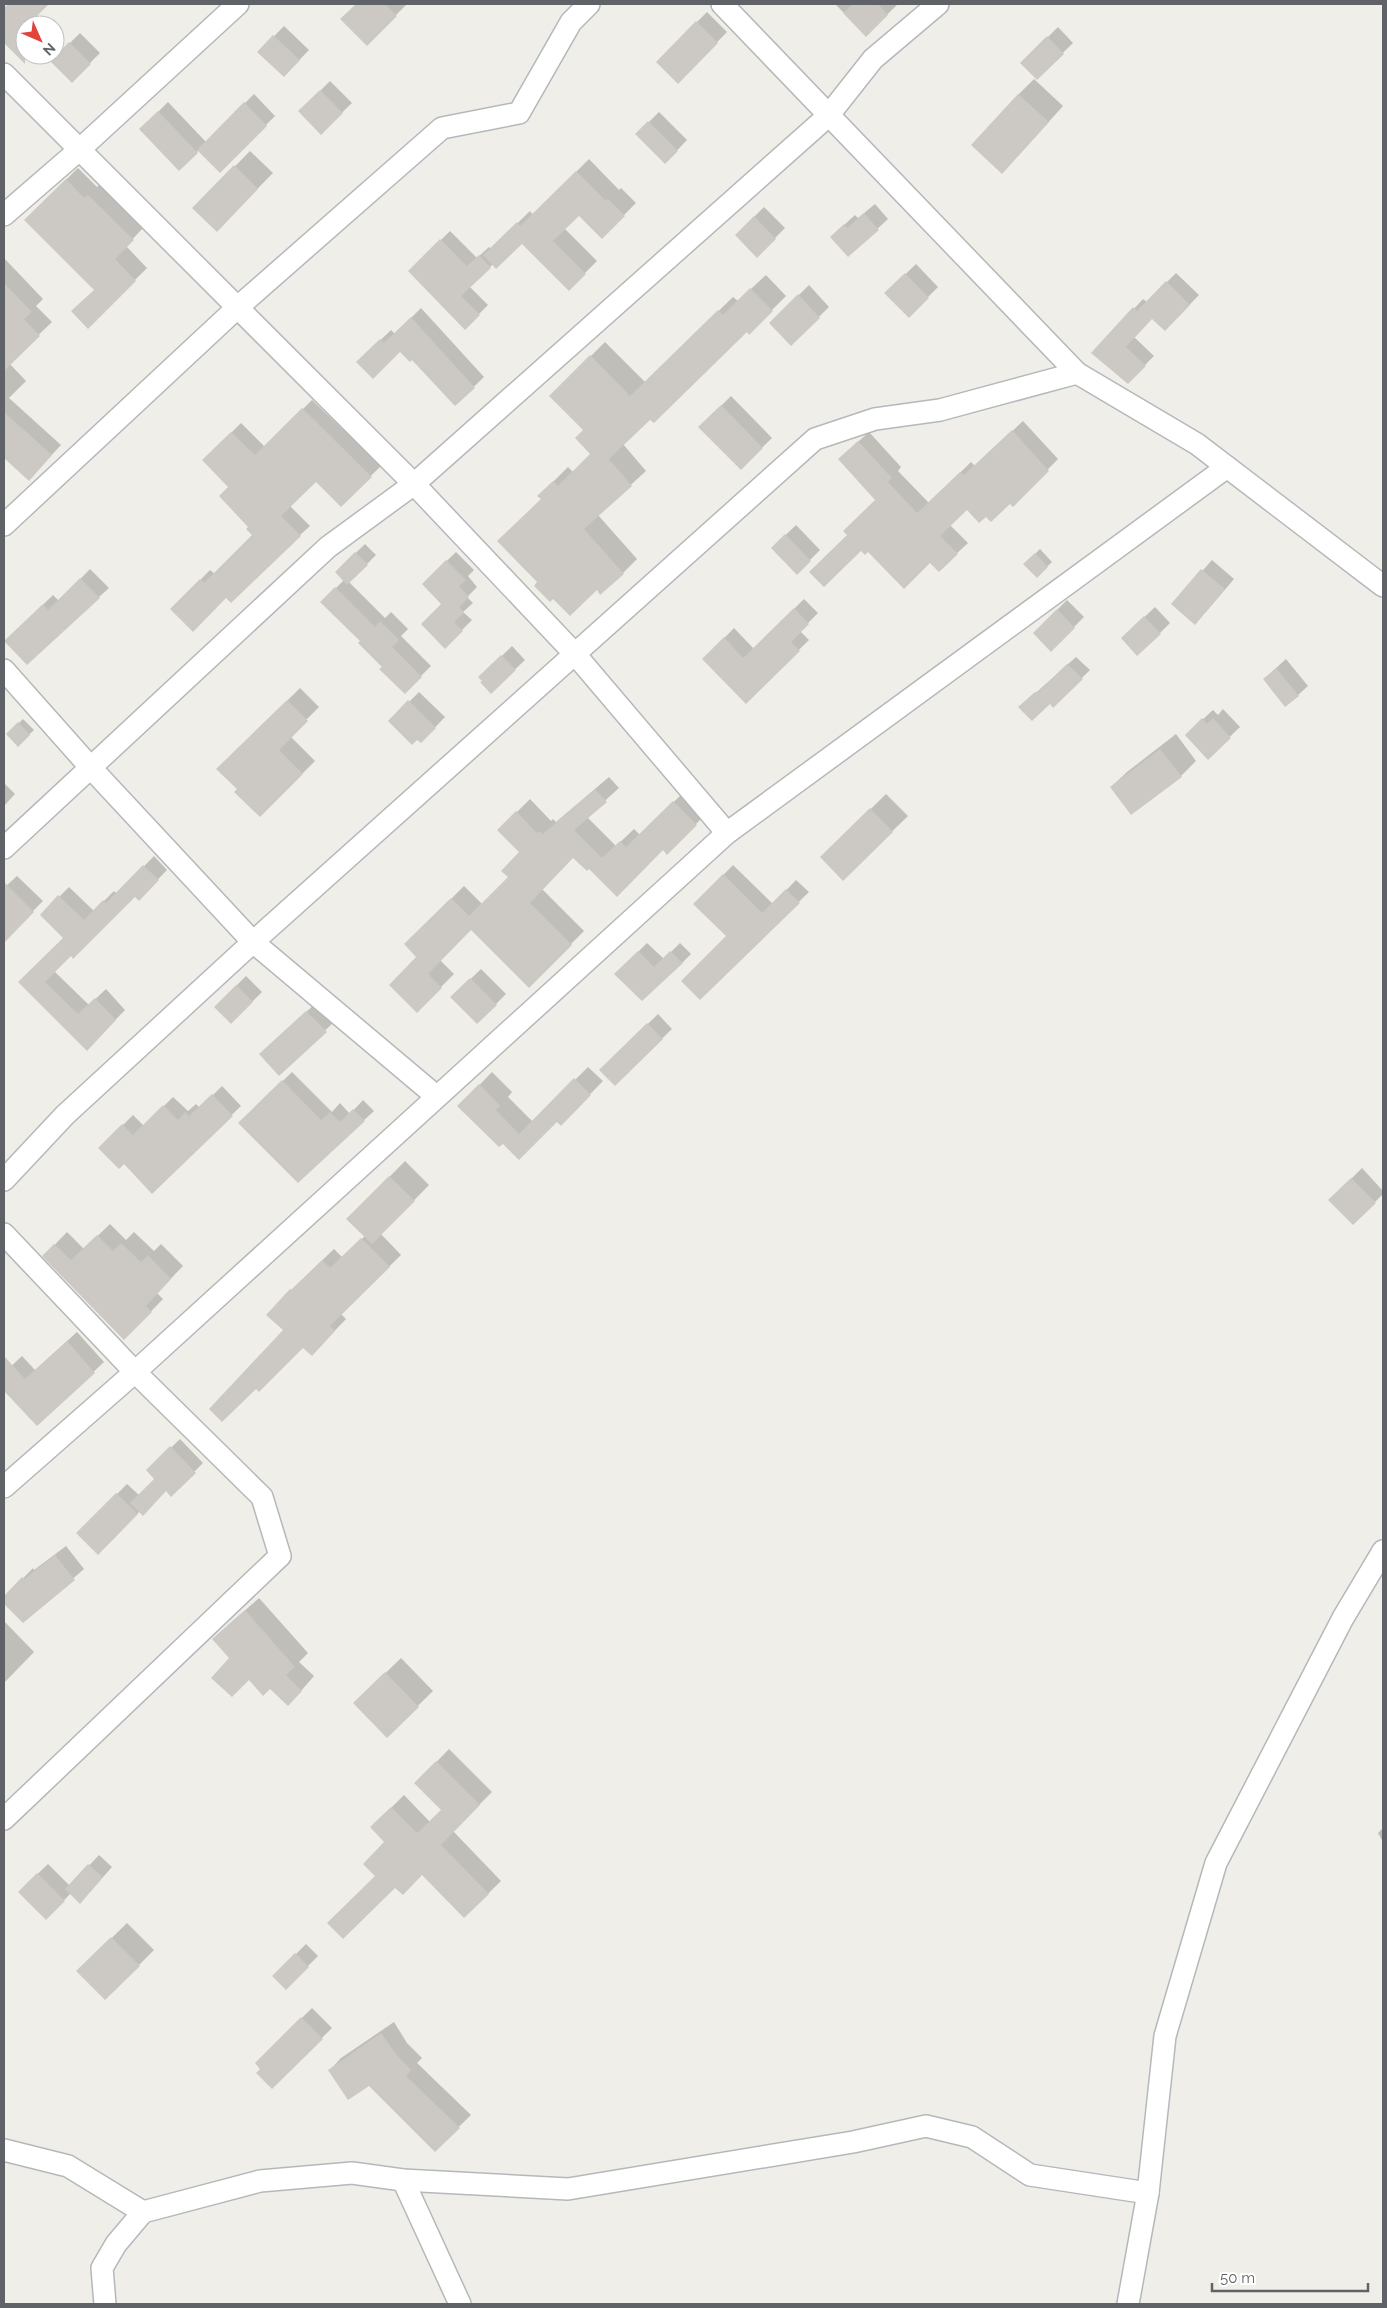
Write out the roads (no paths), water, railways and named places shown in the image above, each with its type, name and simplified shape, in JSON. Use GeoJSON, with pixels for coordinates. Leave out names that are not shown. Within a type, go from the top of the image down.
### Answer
{"type":"FeatureCollection","features":[{"type":"Feature","properties":{"kind":"street"},"geometry":{"type":"LineString","coordinates":[[4,215],[79,150],[238,4]]}},
{"type":"Feature","properties":{"kind":"street"},"geometry":{"type":"LineString","coordinates":[[4,525],[238,307],[442,128],[519,113],[571,22],[589,4]]}},
{"type":"Feature","properties":{"kind":"street"},"geometry":{"type":"LineString","coordinates":[[722,4],[1076,372],[1197,444],[1383,586]]}},
{"type":"Feature","properties":{"kind":"street"},"geometry":{"type":"LineString","coordinates":[[4,848],[328,547],[414,484],[828,116],[873,59],[938,4]]}},
{"type":"Feature","properties":{"kind":"street"},"geometry":{"type":"LineString","coordinates":[[4,74],[414,484],[574,653],[727,833]]}},
{"type":"Feature","properties":{"kind":"street"},"geometry":{"type":"LineString","coordinates":[[4,1180],[65,1115],[253,942],[815,439],[875,419],[940,410],[1076,372]]}},
{"type":"Feature","properties":{"kind":"street"},"geometry":{"type":"LineString","coordinates":[[4,1487],[135,1372],[727,833],[1227,467]]}},
{"type":"Feature","properties":{"kind":"street"},"geometry":{"type":"LineString","coordinates":[[4,670],[91,768],[253,942],[436,1096]]}},
{"type":"Feature","properties":{"kind":"street"},"geometry":{"type":"LineString","coordinates":[[4,1234],[135,1372],[262,1497],[280,1556],[4,1819]]}},
{"type":"Feature","properties":{"kind":"street"},"geometry":{"type":"LineString","coordinates":[[1128,2304],[1148,2193],[1165,2036],[1216,1863],[1343,1618],[1383,1551]]}},
{"type":"Feature","properties":{"kind":"street"},"geometry":{"type":"LineString","coordinates":[[105,2304],[102,2268],[116,2244],[143,2212],[260,2181],[352,2173],[403,2180],[568,2189],[853,2142],[926,2126],[972,2137],[1030,2175],[1148,2193]]}},
{"type":"Feature","properties":{"kind":"street"},"geometry":{"type":"LineString","coordinates":[[4,2150],[68,2166],[143,2212]]}},
{"type":"Feature","properties":{"kind":"street"},"geometry":{"type":"LineString","coordinates":[[403,2180],[460,2304]]}}]}
